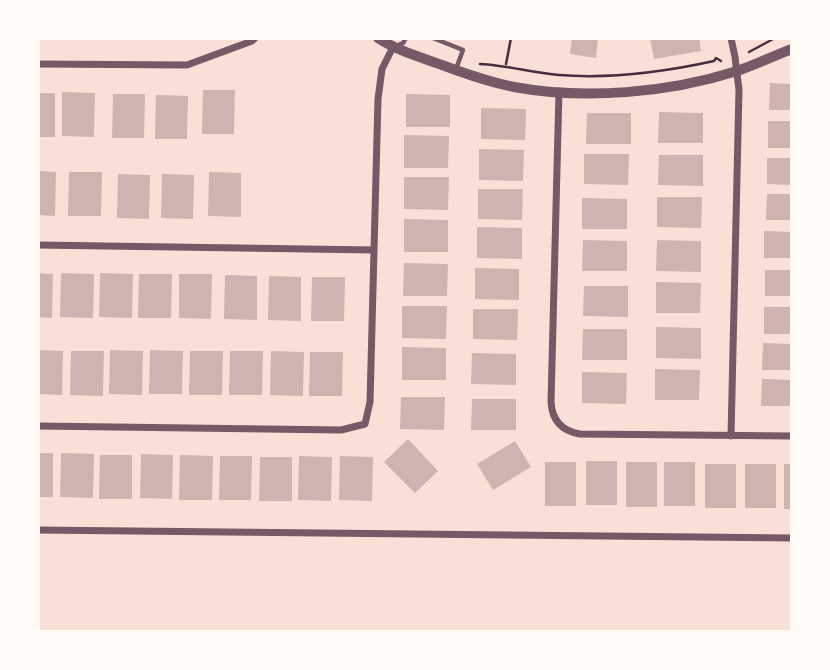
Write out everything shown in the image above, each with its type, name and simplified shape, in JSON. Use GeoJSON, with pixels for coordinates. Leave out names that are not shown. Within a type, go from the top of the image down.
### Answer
{"type":"FeatureCollection","features":[{"type":"Feature","properties":{"kind":"street"},"geometry":{"type":"LineString","coordinates":[[38,64],[187,65],[255,38]]}},
{"type":"Feature","properties":{"kind":"street"},"geometry":{"type":"LineString","coordinates":[[378,38],[393,47],[471,76],[515,87],[610,93],[699,81],[738,71],[792,49]]}},
{"type":"Feature","properties":{"kind":"street"},"geometry":{"type":"LineString","coordinates":[[731,38],[739,90],[731,436]]}},
{"type":"Feature","properties":{"kind":"street"},"geometry":{"type":"LineString","coordinates":[[38,426],[341,430],[365,424],[370,402],[378,99],[382,69],[393,47]]}},
{"type":"Feature","properties":{"kind":"street"},"geometry":{"type":"LineString","coordinates":[[559,91],[551,404],[559,423],[567,430],[580,434],[792,436]]}},
{"type":"Feature","properties":{"kind":"street"},"geometry":{"type":"LineString","coordinates":[[38,245],[374,250]]}},
{"type":"Feature","properties":{"kind":"street"},"geometry":{"type":"LineString","coordinates":[[38,530],[792,538]]}},
{"type":"Feature","properties":{"kind":"lane"},"geometry":{"type":"LineString","coordinates":[[393,47],[403,43],[406,38]]}},
{"type":"Feature","properties":{"kind":"lane"},"geometry":{"type":"LineString","coordinates":[[433,38],[463,50],[456,70]]}},
{"type":"Feature","properties":{"kind":"path"},"geometry":{"type":"LineString","coordinates":[[506,64],[511,38]]}},
{"type":"Feature","properties":{"kind":"path"},"geometry":{"type":"LineString","coordinates":[[749,52],[775,38]]}},
{"type":"Feature","properties":{"kind":"path"},"geometry":{"type":"LineString","coordinates":[[480,64],[497,64],[559,75],[601,76],[679,69],[714,61],[716,58],[721,61]]}},
{"type":"Feature","properties":{"kind":"building"},"geometry":{"type":"Polygon","coordinates":[[[572,38],[598,38],[596,58],[570,54],[572,38]]]}},
{"type":"Feature","properties":{"kind":"building"},"geometry":{"type":"Polygon","coordinates":[[[650,38],[699,38],[701,51],[654,59],[650,38]]]}},
{"type":"Feature","properties":{"kind":"building"},"geometry":{"type":"Polygon","coordinates":[[[770,83],[792,84],[792,110],[769,110],[770,83]]]}},
{"type":"Feature","properties":{"kind":"building"},"geometry":{"type":"Polygon","coordinates":[[[203,90],[235,90],[234,134],[202,134],[203,90]]]}},
{"type":"Feature","properties":{"kind":"building"},"geometry":{"type":"Polygon","coordinates":[[[62,92],[95,93],[94,137],[62,136],[62,92]]]}},
{"type":"Feature","properties":{"kind":"building"},"geometry":{"type":"Polygon","coordinates":[[[38,93],[55,93],[55,137],[38,137],[38,93]]]}},
{"type":"Feature","properties":{"kind":"building"},"geometry":{"type":"Polygon","coordinates":[[[113,94],[145,94],[144,138],[112,138],[113,94]]]}},
{"type":"Feature","properties":{"kind":"building"},"geometry":{"type":"Polygon","coordinates":[[[406,94],[450,95],[450,127],[406,127],[406,94]]]}},
{"type":"Feature","properties":{"kind":"building"},"geometry":{"type":"Polygon","coordinates":[[[156,95],[188,96],[187,139],[155,139],[156,95]]]}},
{"type":"Feature","properties":{"kind":"building"},"geometry":{"type":"Polygon","coordinates":[[[481,108],[526,109],[525,140],[481,139],[481,108]]]}},
{"type":"Feature","properties":{"kind":"building"},"geometry":{"type":"Polygon","coordinates":[[[659,112],[703,113],[703,143],[658,143],[659,112]]]}},
{"type":"Feature","properties":{"kind":"building"},"geometry":{"type":"Polygon","coordinates":[[[587,113],[631,113],[631,144],[586,144],[587,113]]]}},
{"type":"Feature","properties":{"kind":"building"},"geometry":{"type":"Polygon","coordinates":[[[768,121],[792,121],[792,148],[768,148],[768,121]]]}},
{"type":"Feature","properties":{"kind":"building"},"geometry":{"type":"Polygon","coordinates":[[[404,135],[449,136],[448,168],[404,168],[404,135]]]}},
{"type":"Feature","properties":{"kind":"building"},"geometry":{"type":"Polygon","coordinates":[[[479,149],[524,150],[523,181],[479,180],[479,149]]]}},
{"type":"Feature","properties":{"kind":"building"},"geometry":{"type":"Polygon","coordinates":[[[584,154],[629,154],[628,185],[584,184],[584,154]]]}},
{"type":"Feature","properties":{"kind":"building"},"geometry":{"type":"Polygon","coordinates":[[[659,155],[703,155],[703,186],[658,185],[659,155]]]}},
{"type":"Feature","properties":{"kind":"building"},"geometry":{"type":"Polygon","coordinates":[[[767,158],[792,158],[792,185],[767,184],[767,158]]]}},
{"type":"Feature","properties":{"kind":"building"},"geometry":{"type":"Polygon","coordinates":[[[38,171],[56,172],[55,216],[38,215],[38,171]]]}},
{"type":"Feature","properties":{"kind":"building"},"geometry":{"type":"Polygon","coordinates":[[[69,172],[102,172],[101,216],[68,216],[69,172]]]}},
{"type":"Feature","properties":{"kind":"building"},"geometry":{"type":"Polygon","coordinates":[[[209,172],[241,173],[241,217],[208,216],[209,172]]]}},
{"type":"Feature","properties":{"kind":"building"},"geometry":{"type":"Polygon","coordinates":[[[118,174],[150,175],[149,219],[117,218],[118,174]]]}},
{"type":"Feature","properties":{"kind":"building"},"geometry":{"type":"Polygon","coordinates":[[[162,174],[194,175],[193,219],[161,218],[162,174]]]}},
{"type":"Feature","properties":{"kind":"building"},"geometry":{"type":"Polygon","coordinates":[[[404,177],[449,177],[448,210],[404,209],[404,177]]]}},
{"type":"Feature","properties":{"kind":"building"},"geometry":{"type":"Polygon","coordinates":[[[478,189],[523,189],[522,220],[478,219],[478,189]]]}},
{"type":"Feature","properties":{"kind":"building"},"geometry":{"type":"Polygon","coordinates":[[[767,194],[792,194],[792,220],[766,220],[767,194]]]}},
{"type":"Feature","properties":{"kind":"building"},"geometry":{"type":"Polygon","coordinates":[[[657,197],[702,197],[701,228],[657,227],[657,197]]]}},
{"type":"Feature","properties":{"kind":"building"},"geometry":{"type":"Polygon","coordinates":[[[582,198],[627,199],[627,229],[582,229],[582,198]]]}},
{"type":"Feature","properties":{"kind":"building"},"geometry":{"type":"Polygon","coordinates":[[[404,219],[448,220],[448,252],[404,252],[404,219]]]}},
{"type":"Feature","properties":{"kind":"building"},"geometry":{"type":"Polygon","coordinates":[[[477,227],[522,228],[522,259],[477,258],[477,227]]]}},
{"type":"Feature","properties":{"kind":"building"},"geometry":{"type":"Polygon","coordinates":[[[764,231],[792,232],[792,258],[764,258],[764,231]]]}},
{"type":"Feature","properties":{"kind":"building"},"geometry":{"type":"Polygon","coordinates":[[[583,240],[627,241],[627,271],[582,271],[583,240]]]}},
{"type":"Feature","properties":{"kind":"building"},"geometry":{"type":"Polygon","coordinates":[[[657,240],[701,241],[701,272],[656,271],[657,240]]]}},
{"type":"Feature","properties":{"kind":"building"},"geometry":{"type":"Polygon","coordinates":[[[404,263],[448,264],[447,296],[403,296],[404,263]]]}},
{"type":"Feature","properties":{"kind":"building"},"geometry":{"type":"Polygon","coordinates":[[[475,268],[519,269],[519,300],[475,299],[475,268]]]}},
{"type":"Feature","properties":{"kind":"building"},"geometry":{"type":"Polygon","coordinates":[[[765,270],[792,270],[792,296],[765,296],[765,270]]]}},
{"type":"Feature","properties":{"kind":"building"},"geometry":{"type":"Polygon","coordinates":[[[38,273],[53,274],[52,318],[38,317],[38,273]]]}},
{"type":"Feature","properties":{"kind":"building"},"geometry":{"type":"Polygon","coordinates":[[[61,273],[94,274],[93,318],[60,317],[61,273]]]}},
{"type":"Feature","properties":{"kind":"building"},"geometry":{"type":"Polygon","coordinates":[[[100,273],[133,274],[132,318],[99,317],[100,273]]]}},
{"type":"Feature","properties":{"kind":"building"},"geometry":{"type":"Polygon","coordinates":[[[139,274],[172,274],[171,318],[138,318],[139,274]]]}},
{"type":"Feature","properties":{"kind":"building"},"geometry":{"type":"Polygon","coordinates":[[[179,274],[212,274],[211,319],[179,318],[179,274]]]}},
{"type":"Feature","properties":{"kind":"building"},"geometry":{"type":"Polygon","coordinates":[[[225,275],[257,276],[257,320],[224,319],[225,275]]]}},
{"type":"Feature","properties":{"kind":"building"},"geometry":{"type":"Polygon","coordinates":[[[269,276],[301,277],[301,321],[268,320],[269,276]]]}},
{"type":"Feature","properties":{"kind":"building"},"geometry":{"type":"Polygon","coordinates":[[[312,277],[345,277],[344,321],[311,321],[312,277]]]}},
{"type":"Feature","properties":{"kind":"building"},"geometry":{"type":"Polygon","coordinates":[[[656,282],[701,283],[700,313],[656,313],[656,282]]]}},
{"type":"Feature","properties":{"kind":"building"},"geometry":{"type":"Polygon","coordinates":[[[584,286],[628,286],[628,317],[583,316],[584,286]]]}},
{"type":"Feature","properties":{"kind":"building"},"geometry":{"type":"Polygon","coordinates":[[[402,306],[447,306],[446,339],[402,338],[402,306]]]}},
{"type":"Feature","properties":{"kind":"building"},"geometry":{"type":"Polygon","coordinates":[[[764,307],[792,307],[792,334],[764,334],[764,307]]]}},
{"type":"Feature","properties":{"kind":"building"},"geometry":{"type":"Polygon","coordinates":[[[473,309],[518,309],[517,340],[473,339],[473,309]]]}},
{"type":"Feature","properties":{"kind":"building"},"geometry":{"type":"Polygon","coordinates":[[[656,327],[701,328],[701,359],[656,358],[656,327]]]}},
{"type":"Feature","properties":{"kind":"building"},"geometry":{"type":"Polygon","coordinates":[[[583,329],[627,329],[627,360],[582,360],[583,329]]]}},
{"type":"Feature","properties":{"kind":"building"},"geometry":{"type":"Polygon","coordinates":[[[763,343],[792,344],[792,370],[762,370],[763,343]]]}},
{"type":"Feature","properties":{"kind":"building"},"geometry":{"type":"Polygon","coordinates":[[[402,347],[446,348],[446,380],[402,380],[402,347]]]}},
{"type":"Feature","properties":{"kind":"building"},"geometry":{"type":"Polygon","coordinates":[[[38,350],[63,351],[62,395],[38,394],[38,350]]]}},
{"type":"Feature","properties":{"kind":"building"},"geometry":{"type":"Polygon","coordinates":[[[110,350],[143,351],[142,395],[109,394],[110,350]]]}},
{"type":"Feature","properties":{"kind":"building"},"geometry":{"type":"Polygon","coordinates":[[[150,350],[183,351],[182,394],[149,394],[150,350]]]}},
{"type":"Feature","properties":{"kind":"building"},"geometry":{"type":"Polygon","coordinates":[[[71,351],[104,351],[103,396],[70,395],[71,351]]]}},
{"type":"Feature","properties":{"kind":"building"},"geometry":{"type":"Polygon","coordinates":[[[190,351],[223,351],[222,395],[189,395],[190,351]]]}},
{"type":"Feature","properties":{"kind":"building"},"geometry":{"type":"Polygon","coordinates":[[[230,351],[263,351],[262,395],[229,395],[230,351]]]}},
{"type":"Feature","properties":{"kind":"building"},"geometry":{"type":"Polygon","coordinates":[[[271,351],[304,352],[303,396],[270,395],[271,351]]]}},
{"type":"Feature","properties":{"kind":"building"},"geometry":{"type":"Polygon","coordinates":[[[310,352],[343,352],[342,396],[309,396],[310,352]]]}},
{"type":"Feature","properties":{"kind":"building"},"geometry":{"type":"Polygon","coordinates":[[[472,353],[516,354],[516,385],[471,384],[472,353]]]}},
{"type":"Feature","properties":{"kind":"building"},"geometry":{"type":"Polygon","coordinates":[[[655,369],[700,370],[699,400],[655,400],[655,369]]]}},
{"type":"Feature","properties":{"kind":"building"},"geometry":{"type":"Polygon","coordinates":[[[582,372],[627,373],[626,404],[582,403],[582,372]]]}},
{"type":"Feature","properties":{"kind":"building"},"geometry":{"type":"Polygon","coordinates":[[[762,379],[792,380],[792,406],[761,406],[762,379]]]}},
{"type":"Feature","properties":{"kind":"building"},"geometry":{"type":"Polygon","coordinates":[[[401,397],[445,397],[444,430],[400,429],[401,397]]]}},
{"type":"Feature","properties":{"kind":"building"},"geometry":{"type":"Polygon","coordinates":[[[472,399],[516,399],[516,430],[471,430],[472,399]]]}},
{"type":"Feature","properties":{"kind":"building"},"geometry":{"type":"Polygon","coordinates":[[[408,439],[438,471],[415,493],[384,462],[408,439]]]}},
{"type":"Feature","properties":{"kind":"building"},"geometry":{"type":"Polygon","coordinates":[[[515,441],[531,467],[493,490],[477,464],[515,441]]]}},
{"type":"Feature","properties":{"kind":"building"},"geometry":{"type":"Polygon","coordinates":[[[38,453],[53,453],[53,497],[38,497],[38,453]]]}},
{"type":"Feature","properties":{"kind":"building"},"geometry":{"type":"Polygon","coordinates":[[[61,453],[94,454],[93,498],[60,497],[61,453]]]}},
{"type":"Feature","properties":{"kind":"building"},"geometry":{"type":"Polygon","coordinates":[[[141,454],[173,455],[172,499],[140,498],[141,454]]]}},
{"type":"Feature","properties":{"kind":"building"},"geometry":{"type":"Polygon","coordinates":[[[100,455],[132,455],[132,499],[99,499],[100,455]]]}},
{"type":"Feature","properties":{"kind":"building"},"geometry":{"type":"Polygon","coordinates":[[[180,455],[213,456],[212,500],[179,500],[180,455]]]}},
{"type":"Feature","properties":{"kind":"building"},"geometry":{"type":"Polygon","coordinates":[[[220,456],[252,456],[251,500],[219,500],[220,456]]]}},
{"type":"Feature","properties":{"kind":"building"},"geometry":{"type":"Polygon","coordinates":[[[299,456],[332,457],[331,501],[298,500],[299,456]]]}},
{"type":"Feature","properties":{"kind":"building"},"geometry":{"type":"Polygon","coordinates":[[[340,456],[373,457],[372,501],[339,500],[340,456]]]}},
{"type":"Feature","properties":{"kind":"building"},"geometry":{"type":"Polygon","coordinates":[[[260,457],[292,457],[292,501],[259,501],[260,457]]]}},
{"type":"Feature","properties":{"kind":"building"},"geometry":{"type":"Polygon","coordinates":[[[586,461],[617,461],[617,505],[586,505],[586,461]]]}},
{"type":"Feature","properties":{"kind":"building"},"geometry":{"type":"Polygon","coordinates":[[[545,462],[576,462],[576,506],[545,506],[545,462]]]}},
{"type":"Feature","properties":{"kind":"building"},"geometry":{"type":"Polygon","coordinates":[[[626,462],[657,462],[657,507],[626,507],[626,462]]]}},
{"type":"Feature","properties":{"kind":"building"},"geometry":{"type":"Polygon","coordinates":[[[664,462],[695,462],[695,506],[664,506],[664,462]]]}},
{"type":"Feature","properties":{"kind":"building"},"geometry":{"type":"Polygon","coordinates":[[[705,464],[736,464],[736,508],[705,508],[705,464]]]}},
{"type":"Feature","properties":{"kind":"building"},"geometry":{"type":"Polygon","coordinates":[[[745,464],[776,464],[776,508],[745,508],[745,464]]]}},
{"type":"Feature","properties":{"kind":"building"},"geometry":{"type":"Polygon","coordinates":[[[784,464],[792,464],[792,509],[784,509],[784,464]]]}}]}
